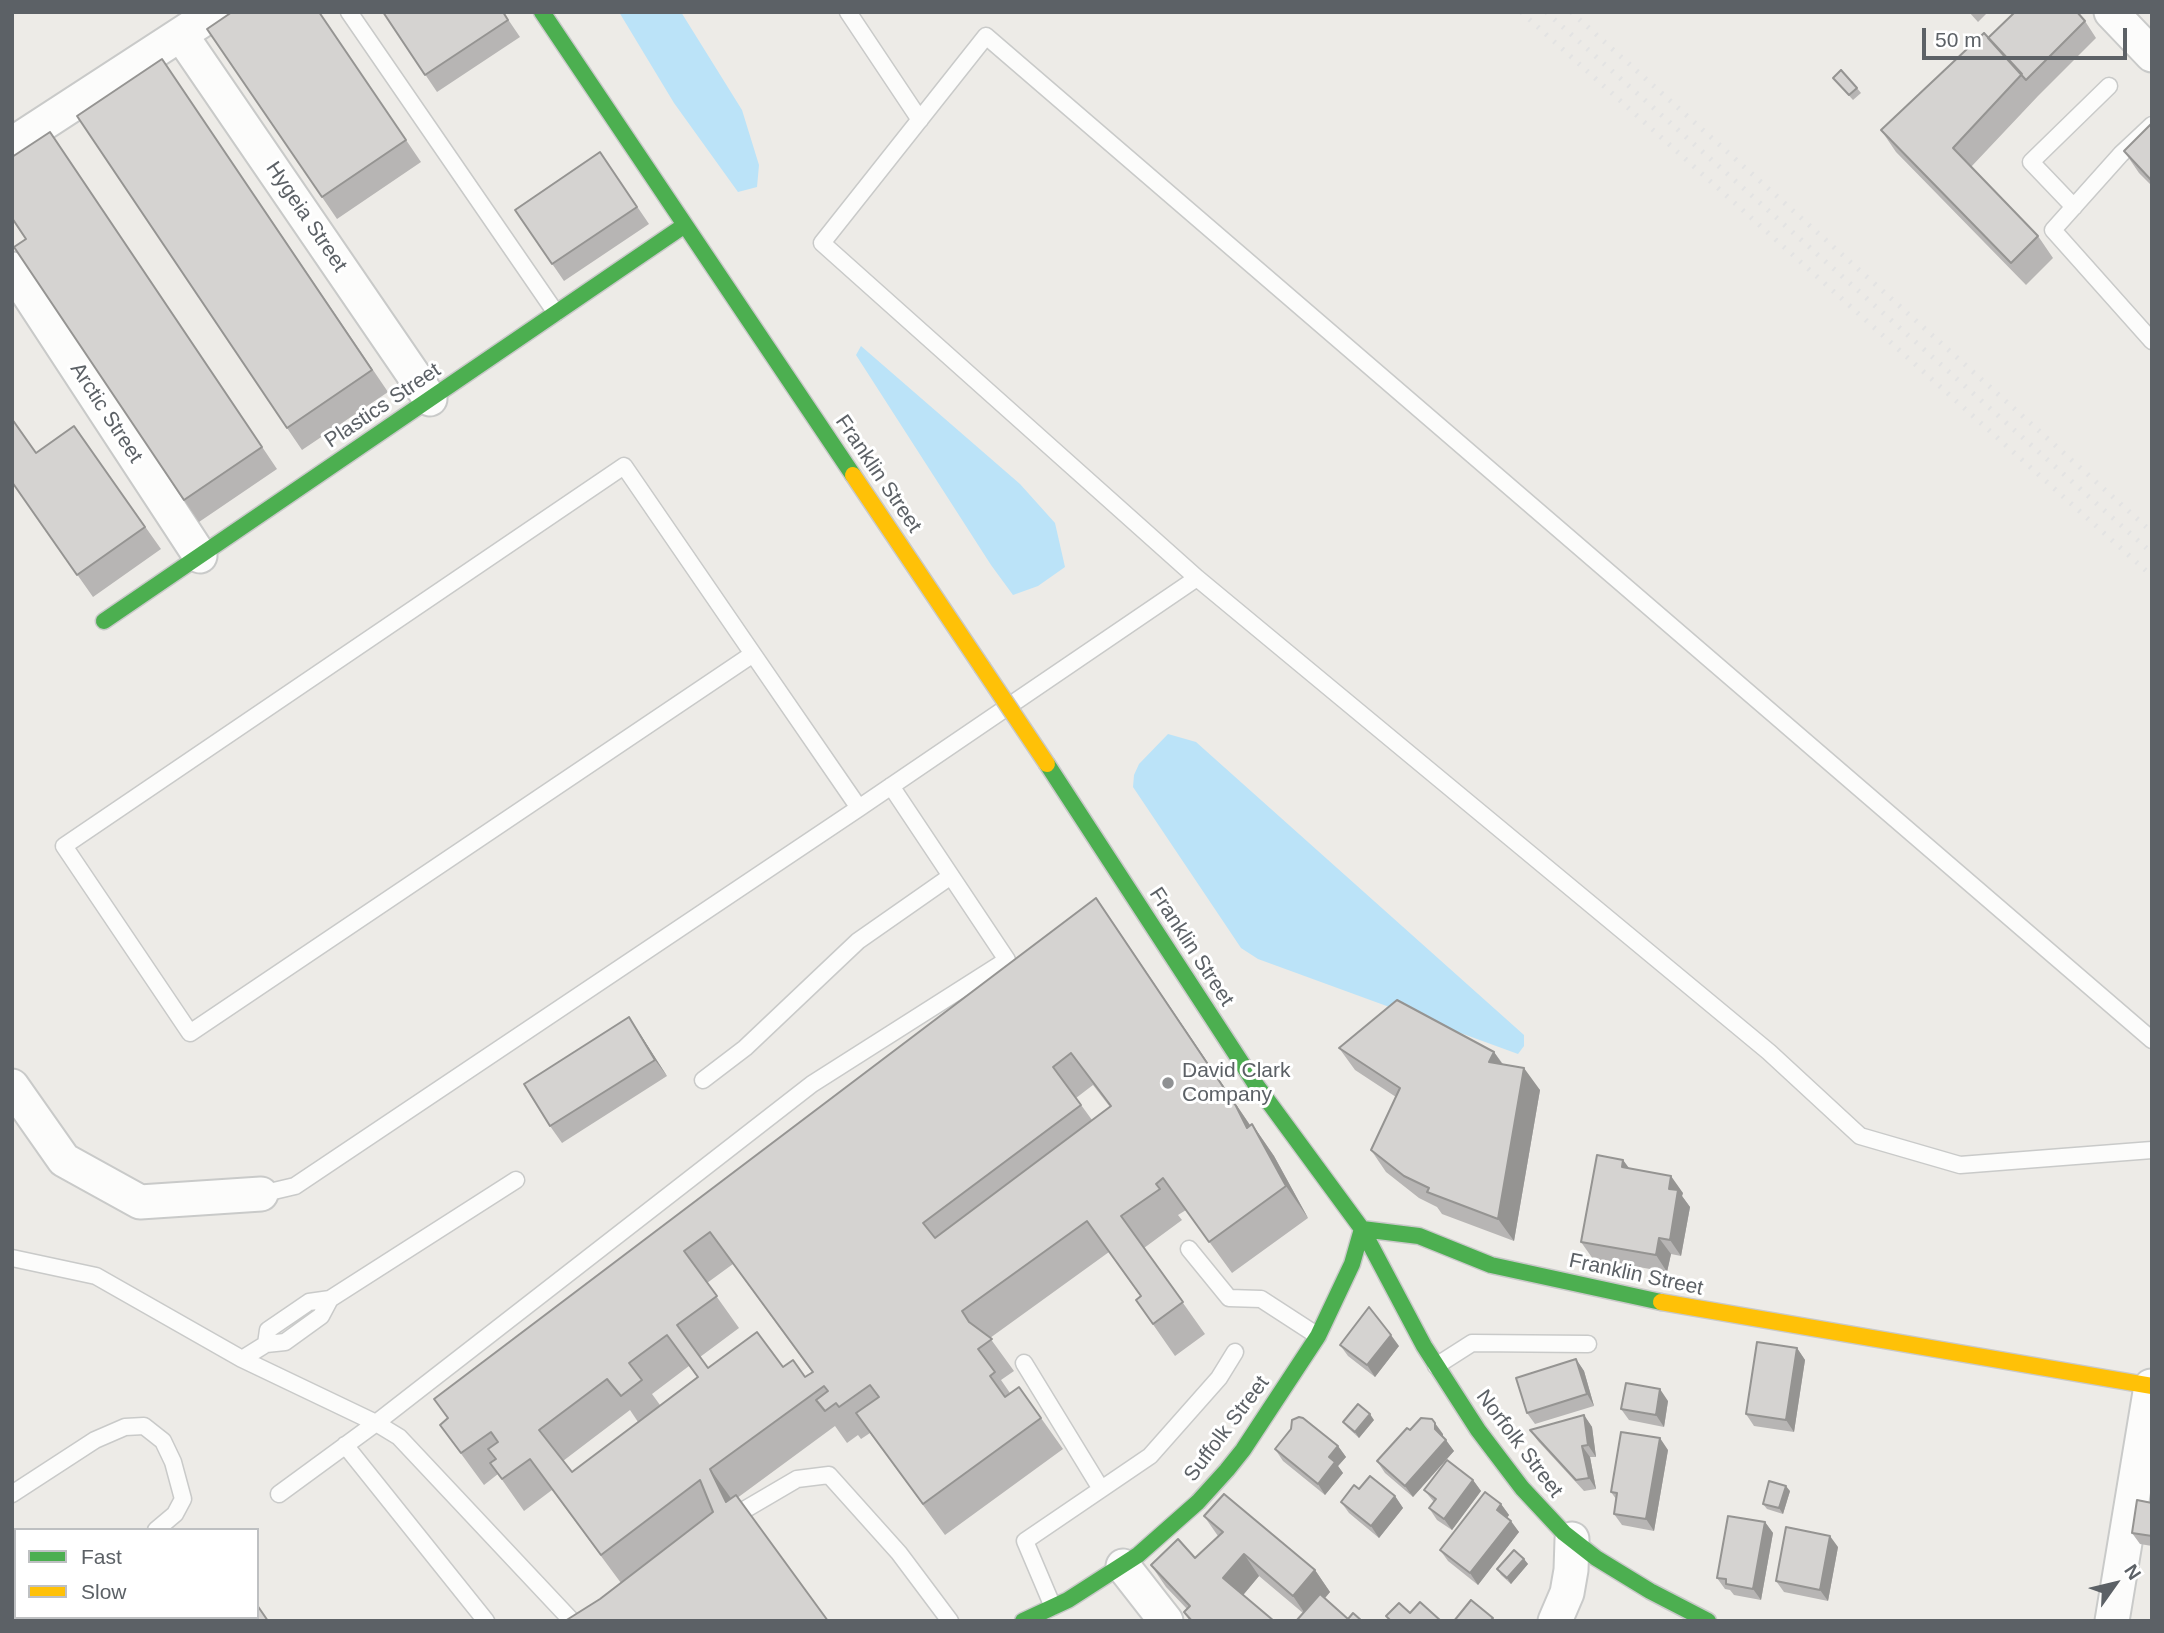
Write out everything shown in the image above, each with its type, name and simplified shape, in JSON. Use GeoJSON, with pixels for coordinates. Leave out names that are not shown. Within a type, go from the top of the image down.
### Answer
{"type":"FeatureCollection","features":[{"type":"Feature","properties":{"kind":"main road","name":"Franklin Street"},"geometry":{"type":"LineString","coordinates":[[542,12],[1047,764],[1254,1082],[1362,1229],[1419,1236],[1491,1265],[1694,1309],[2151,1386]]}},
{"type":"Feature","properties":{"kind":"main road","name":"Plastics Street"},"geometry":{"type":"LineString","coordinates":[[104,621],[685,225]]}},
{"type":"Feature","properties":{"kind":"main road","name":"Suffolk Street"},"geometry":{"type":"LineString","coordinates":[[1023,1621],[1055,1614],[1123,1566],[1165,1533],[1227,1470],[1318,1336],[1352,1264],[1362,1229]]}},
{"type":"Feature","properties":{"kind":"main road","name":"Norfolk Street"},"geometry":{"type":"LineString","coordinates":[[1362,1229],[1416,1334],[1478,1430],[1522,1488],[1556,1526],[1572,1539],[1630,1579],[1708,1621]]}},
{"type":"Feature","properties":{"kind":"street"},"geometry":{"type":"LineString","coordinates":[[2110,12],[2152,55]]}},
{"type":"Feature","properties":{"kind":"street"},"geometry":{"type":"LineString","coordinates":[[12,144],[196,21]]}},
{"type":"Feature","properties":{"kind":"street","name":"Hygeia Street"},"geometry":{"type":"LineString","coordinates":[[196,21],[430,399]]}},
{"type":"Feature","properties":{"kind":"street","name":"Arctic Street"},"geometry":{"type":"LineString","coordinates":[[12,269],[200,556]]}},
{"type":"Feature","properties":{"kind":"street"},"geometry":{"type":"LineString","coordinates":[[12,1086],[64,1160],[140,1202],[261,1194]]}},
{"type":"Feature","properties":{"kind":"street"},"geometry":{"type":"LineString","coordinates":[[2112,1621],[2151,1386]]}},
{"type":"Feature","properties":{"kind":"street"},"geometry":{"type":"LineString","coordinates":[[1555,1621],[1567,1593],[1572,1539]]}},
{"type":"Feature","properties":{"kind":"street"},"geometry":{"type":"LineString","coordinates":[[1123,1566],[1166,1621]]}},
{"type":"Feature","properties":{"kind":"lane"},"geometry":{"type":"LineString","coordinates":[[349,12],[556,313]]}},
{"type":"Feature","properties":{"kind":"lane"},"geometry":{"type":"LineString","coordinates":[[848,12],[920,120]]}},
{"type":"Feature","properties":{"kind":"lane"},"geometry":{"type":"LineString","coordinates":[[2152,1040],[986,36],[822,243],[1197,578],[1769,1052],[1860,1136],[1960,1165],[2152,1150]]}},
{"type":"Feature","properties":{"kind":"lane"},"geometry":{"type":"LineString","coordinates":[[2074,207],[2031,162],[2109,86]]}},
{"type":"Feature","properties":{"kind":"lane"},"geometry":{"type":"LineString","coordinates":[[2152,125],[2053,230],[2152,341]]}},
{"type":"Feature","properties":{"kind":"lane"},"geometry":{"type":"LineString","coordinates":[[753,654],[190,1033],[64,846],[624,466],[859,808]]}},
{"type":"Feature","properties":{"kind":"lane"},"geometry":{"type":"LineString","coordinates":[[261,1194],[295,1186],[1197,578]]}},
{"type":"Feature","properties":{"kind":"lane"},"geometry":{"type":"LineString","coordinates":[[279,1494],[376,1423],[812,1084],[1007,960],[891,786]]}},
{"type":"Feature","properties":{"kind":"lane"},"geometry":{"type":"LineString","coordinates":[[703,1080],[745,1048],[858,941],[951,876]]}},
{"type":"Feature","properties":{"kind":"lane"},"geometry":{"type":"LineString","coordinates":[[242,1359],[266,1344],[285,1342],[321,1316],[330,1299],[516,1180]]}},
{"type":"Feature","properties":{"kind":"lane"},"geometry":{"type":"LineString","coordinates":[[1189,1249],[1229,1298],[1261,1299],[1318,1336]]}},
{"type":"Feature","properties":{"kind":"lane"},"geometry":{"type":"LineString","coordinates":[[12,1258],[96,1276],[242,1359],[376,1423],[399,1437],[578,1620]]}},
{"type":"Feature","properties":{"kind":"lane"},"geometry":{"type":"LineString","coordinates":[[1436,1366],[1472,1343],[1588,1344]]}},
{"type":"Feature","properties":{"kind":"lane"},"geometry":{"type":"LineString","coordinates":[[1055,1614],[1025,1541],[1150,1456],[1219,1378],[1235,1352]]}},
{"type":"Feature","properties":{"kind":"lane"},"geometry":{"type":"LineString","coordinates":[[1024,1363],[1101,1489]]}},
{"type":"Feature","properties":{"kind":"lane"},"geometry":{"type":"LineString","coordinates":[[12,1494],[95,1440],[125,1427],[144,1426],[163,1441],[173,1462],[183,1499],[175,1514],[158,1528]]}},
{"type":"Feature","properties":{"kind":"lane"},"geometry":{"type":"LineString","coordinates":[[345,1445],[486,1621]]}},
{"type":"Feature","properties":{"kind":"lane"},"geometry":{"type":"LineString","coordinates":[[739,1513],[797,1479],[829,1475],[899,1553],[950,1621]]}},
{"type":"Feature","properties":{"kind":"water"},"geometry":{"type":"Polygon","coordinates":[[[619,12],[681,12],[742,110],[759,165],[757,187],[738,192],[674,103],[619,12]]]}},
{"type":"Feature","properties":{"kind":"water"},"geometry":{"type":"Polygon","coordinates":[[[861,346],[1020,484],[1055,523],[1065,567],[1038,586],[1013,595],[856,355],[861,346]]]}},
{"type":"Feature","properties":{"kind":"water"},"geometry":{"type":"Polygon","coordinates":[[[1168,734],[1196,742],[1524,1035],[1524,1046],[1518,1054],[1258,959],[1241,948],[1133,787],[1139,764],[1168,734]]]}},
{"type":"Feature","properties":{"kind":"building"},"geometry":{"type":"Polygon","coordinates":[[[232,12],[319,12],[406,140],[322,197],[207,29],[232,12]]]}},
{"type":"Feature","properties":{"kind":"building"},"geometry":{"type":"Polygon","coordinates":[[[383,12],[503,12],[508,20],[425,75],[383,12]]]}},
{"type":"Feature","properties":{"kind":"building"},"geometry":{"type":"Polygon","coordinates":[[[2015,12],[2077,12],[2085,21],[2026,80],[1988,38],[2015,12]]]}},
{"type":"Feature","properties":{"kind":"building"},"geometry":{"type":"Polygon","coordinates":[[[1984,33],[2022,74],[1953,148],[2038,236],[2011,263],[1881,130],[1984,33]]]}},
{"type":"Feature","properties":{"kind":"building"},"geometry":{"type":"Polygon","coordinates":[[[162,59],[372,370],[287,428],[77,116],[162,59]]]}},
{"type":"Feature","properties":{"kind":"building"},"geometry":{"type":"Polygon","coordinates":[[[1841,70],[1857,88],[1849,95],[1833,78],[1841,70]]]}},
{"type":"Feature","properties":{"kind":"building"},"geometry":{"type":"Polygon","coordinates":[[[2152,123],[2152,181],[2124,151],[2152,123]]]}},
{"type":"Feature","properties":{"kind":"building"},"geometry":{"type":"Polygon","coordinates":[[[50,132],[262,447],[184,500],[14,247],[26,239],[12,218],[12,157],[50,132]]]}},
{"type":"Feature","properties":{"kind":"building"},"geometry":{"type":"Polygon","coordinates":[[[600,152],[637,207],[552,264],[515,210],[600,152]]]}},
{"type":"Feature","properties":{"kind":"building"},"geometry":{"type":"Polygon","coordinates":[[[12,419],[36,453],[74,426],[145,527],[77,575],[12,482],[12,419]]]}},
{"type":"Feature","properties":{"kind":"building"},"geometry":{"type":"Polygon","coordinates":[[[1096,898],[1236,1106],[1247,1128],[1252,1124],[1286,1186],[1209,1242],[1163,1178],[1156,1184],[1160,1189],[1121,1216],[1183,1302],[1153,1324],[1136,1300],[1141,1296],[1087,1221],[962,1311],[969,1322],[992,1339],[978,1349],[995,1372],[990,1376],[1005,1397],[1019,1387],[1041,1418],[923,1504],[856,1413],[879,1397],[870,1385],[839,1407],[836,1403],[825,1411],[816,1400],[828,1391],[824,1386],[710,1469],[726,1502],[736,1495],[828,1621],[565,1621],[600,1599],[713,1512],[700,1480],[601,1555],[530,1459],[502,1479],[490,1463],[496,1459],[488,1449],[498,1442],[491,1432],[461,1453],[440,1425],[448,1418],[434,1399],[1096,898]],[[1071,1053],[1053,1067],[1081,1105],[923,1223],[935,1238],[1111,1106],[1071,1053]],[[710,1232],[684,1251],[717,1296],[677,1325],[708,1368],[757,1332],[783,1367],[793,1360],[805,1377],[813,1372],[710,1232]],[[667,1335],[629,1363],[642,1380],[621,1396],[607,1379],[539,1430],[572,1472],[698,1377],[667,1335]]]}},
{"type":"Feature","properties":{"kind":"building"},"geometry":{"type":"Polygon","coordinates":[[[1397,1000],[1494,1052],[1489,1062],[1524,1068],[1498,1219],[1427,1192],[1429,1188],[1404,1176],[1371,1150],[1400,1088],[1339,1048],[1397,1000]]]}},
{"type":"Feature","properties":{"kind":"building"},"geometry":{"type":"Polygon","coordinates":[[[629,1017],[655,1060],[550,1126],[524,1084],[629,1017]]]}},
{"type":"Feature","properties":{"kind":"building"},"geometry":{"type":"Polygon","coordinates":[[[1597,1155],[1623,1160],[1622,1167],[1671,1176],[1669,1189],[1678,1190],[1670,1240],[1659,1238],[1656,1255],[1581,1242],[1597,1155]]]}},
{"type":"Feature","properties":{"kind":"building"},"geometry":{"type":"Polygon","coordinates":[[[1369,1307],[1391,1335],[1367,1365],[1340,1345],[1369,1307]]]}},
{"type":"Feature","properties":{"kind":"building"},"geometry":{"type":"Polygon","coordinates":[[[1757,1342],[1797,1348],[1786,1420],[1746,1414],[1757,1342]]]}},
{"type":"Feature","properties":{"kind":"building"},"geometry":{"type":"Polygon","coordinates":[[[1576,1359],[1587,1394],[1527,1413],[1516,1378],[1576,1359]]]}},
{"type":"Feature","properties":{"kind":"building"},"geometry":{"type":"Polygon","coordinates":[[[1626,1383],[1660,1389],[1656,1415],[1621,1409],[1626,1383]]]}},
{"type":"Feature","properties":{"kind":"building"},"geometry":{"type":"Polygon","coordinates":[[[1358,1404],[1370,1414],[1355,1432],[1343,1422],[1358,1404]]]}},
{"type":"Feature","properties":{"kind":"building"},"geometry":{"type":"Polygon","coordinates":[[[1584,1415],[1588,1445],[1582,1446],[1589,1478],[1576,1480],[1530,1430],[1584,1415]]]}},
{"type":"Feature","properties":{"kind":"building"},"geometry":{"type":"Polygon","coordinates":[[[1299,1417],[1338,1446],[1329,1457],[1335,1462],[1318,1484],[1275,1449],[1291,1429],[1292,1420],[1299,1417]]]}},
{"type":"Feature","properties":{"kind":"building"},"geometry":{"type":"Polygon","coordinates":[[[1421,1418],[1432,1419],[1435,1429],[1446,1440],[1405,1486],[1377,1461],[1407,1428],[1410,1430],[1421,1418]]]}},
{"type":"Feature","properties":{"kind":"building"},"geometry":{"type":"Polygon","coordinates":[[[1621,1432],[1660,1438],[1646,1519],[1614,1514],[1617,1493],[1611,1492],[1621,1432]]]}},
{"type":"Feature","properties":{"kind":"building"},"geometry":{"type":"Polygon","coordinates":[[[1447,1460],[1473,1480],[1444,1519],[1429,1508],[1436,1499],[1424,1490],[1447,1460]]]}},
{"type":"Feature","properties":{"kind":"building"},"geometry":{"type":"Polygon","coordinates":[[[1370,1476],[1395,1496],[1371,1526],[1341,1502],[1354,1485],[1359,1489],[1370,1476]]]}},
{"type":"Feature","properties":{"kind":"building"},"geometry":{"type":"Polygon","coordinates":[[[1769,1481],[1786,1486],[1779,1508],[1763,1504],[1769,1481]]]}},
{"type":"Feature","properties":{"kind":"building"},"geometry":{"type":"Polygon","coordinates":[[[1485,1492],[1501,1504],[1497,1510],[1511,1521],[1470,1573],[1440,1550],[1485,1492]]]}},
{"type":"Feature","properties":{"kind":"building"},"geometry":{"type":"Polygon","coordinates":[[[1224,1494],[1315,1570],[1293,1596],[1244,1554],[1223,1578],[1274,1621],[1192,1621],[1184,1612],[1190,1606],[1151,1565],[1178,1539],[1195,1558],[1223,1532],[1204,1516],[1224,1494]]]}},
{"type":"Feature","properties":{"kind":"building"},"geometry":{"type":"Polygon","coordinates":[[[2137,1500],[2152,1503],[2152,1536],[2132,1533],[2137,1500]]]}},
{"type":"Feature","properties":{"kind":"building"},"geometry":{"type":"Polygon","coordinates":[[[1728,1516],[1765,1522],[1753,1589],[1726,1584],[1726,1579],[1717,1578],[1728,1516]]]}},
{"type":"Feature","properties":{"kind":"building"},"geometry":{"type":"Polygon","coordinates":[[[1786,1527],[1830,1536],[1820,1590],[1776,1581],[1786,1527]]]}},
{"type":"Feature","properties":{"kind":"building"},"geometry":{"type":"Polygon","coordinates":[[[1514,1550],[1524,1559],[1507,1578],[1497,1569],[1514,1550]]]}},
{"type":"Feature","properties":{"kind":"building"},"geometry":{"type":"Polygon","coordinates":[[[1320,1594],[1348,1619],[1353,1613],[1362,1621],[1298,1621],[1320,1594]]]}},
{"type":"Feature","properties":{"kind":"building"},"geometry":{"type":"Polygon","coordinates":[[[1471,1600],[1493,1618],[1490,1621],[1454,1621],[1471,1600]]]}},
{"type":"Feature","properties":{"kind":"building"},"geometry":{"type":"Polygon","coordinates":[[[1420,1602],[1441,1621],[1391,1621],[1386,1616],[1399,1603],[1410,1613],[1420,1602]]]}},
{"type":"Feature","properties":{"kind":"building"},"geometry":{"type":"Polygon","coordinates":[[[259,1608],[268,1621],[190,1619],[259,1619],[259,1608]]]}},
{"type":"Feature","properties":{"kind":"railway"},"geometry":{"type":"LineString","coordinates":[[1521,12],[2152,576]]}},
{"type":"Feature","properties":{"kind":"railway"},"geometry":{"type":"LineString","coordinates":[[1546,12],[2152,553]]}},
{"type":"Feature","properties":{"kind":"railway"},"geometry":{"type":"LineString","coordinates":[[1571,12],[2152,532]]}},
{"type":"Feature","properties":{"kind":"traffic: fast"},"geometry":{"type":"LineString","coordinates":[[542,12],[853,475]]}},
{"type":"Feature","properties":{"kind":"traffic: fast"},"geometry":{"type":"LineString","coordinates":[[104,621],[685,225]]}},
{"type":"Feature","properties":{"kind":"traffic: fast"},"geometry":{"type":"LineString","coordinates":[[1047,764],[1254,1082],[1362,1229],[1419,1236],[1491,1265],[1661,1302]]}},
{"type":"Feature","properties":{"kind":"traffic: fast"},"geometry":{"type":"LineString","coordinates":[[1362,1229],[1424,1346],[1478,1430],[1522,1488],[1564,1533],[1596,1558],[1650,1591],[1708,1621]]}},
{"type":"Feature","properties":{"kind":"traffic: fast"},"geometry":{"type":"LineString","coordinates":[[1023,1621],[1068,1600],[1138,1555],[1198,1502],[1227,1470],[1318,1336],[1352,1264],[1362,1229]]}},
{"type":"Feature","properties":{"kind":"traffic: slow"},"geometry":{"type":"LineString","coordinates":[[853,475],[982,667]]}},
{"type":"Feature","properties":{"kind":"traffic: slow"},"geometry":{"type":"LineString","coordinates":[[982,667],[1047,764]]}},
{"type":"Feature","properties":{"kind":"traffic: slow"},"geometry":{"type":"LineString","coordinates":[[1661,1302],[2152,1386]]}},
{"type":"Feature","properties":{"kind":"place","name":"David Clark Company"},"geometry":{"type":"Point","coordinates":[1168,1083]}}]}
